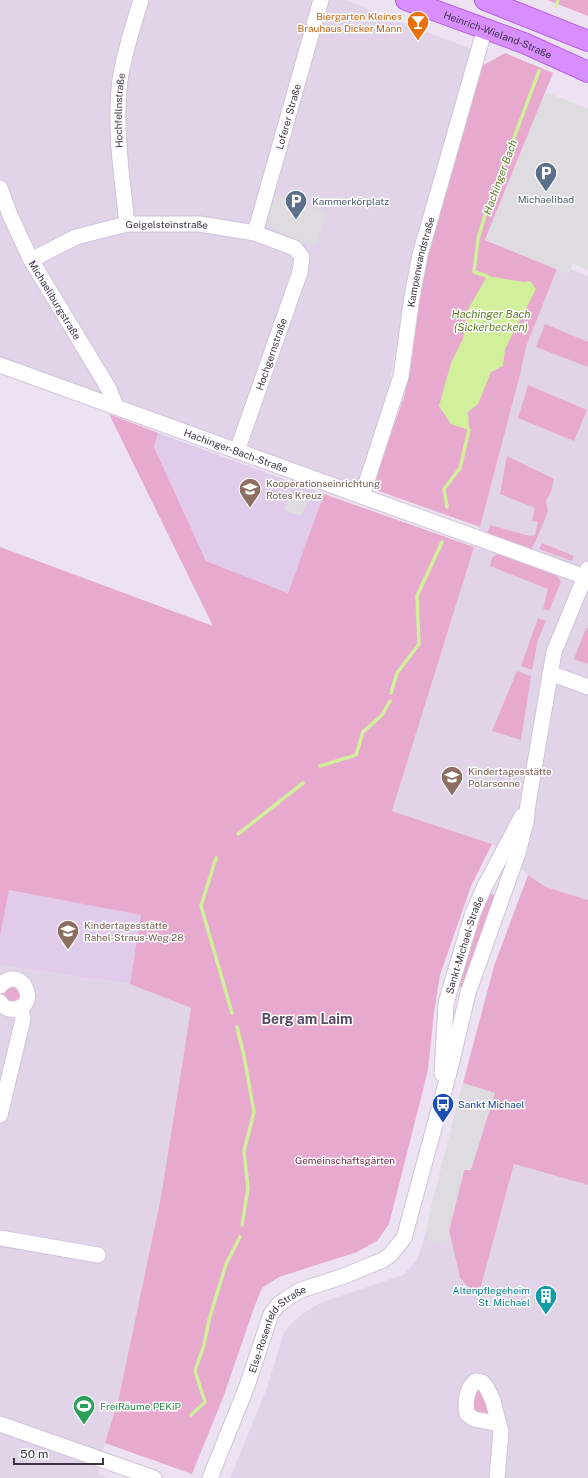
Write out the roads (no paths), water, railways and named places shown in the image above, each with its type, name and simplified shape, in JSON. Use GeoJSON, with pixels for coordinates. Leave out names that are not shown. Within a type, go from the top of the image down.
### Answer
{"type":"FeatureCollection","features":[{"type":"Feature","properties":{"kind":"main road","name":"Heinrich-Wieland-Straße"},"geometry":{"type":"LineString","coordinates":[[406,0],[524,43],[588,72]]}},
{"type":"Feature","properties":{"kind":"main road"},"geometry":{"type":"LineString","coordinates":[[485,0],[588,41]]}},
{"type":"Feature","properties":{"kind":"street","name":"Hochfellnstraße"},"geometry":{"type":"LineString","coordinates":[[127,224],[118,136],[119,89],[126,52],[141,0]]}},
{"type":"Feature","properties":{"kind":"street","name":"Loferer Straße"},"geometry":{"type":"LineString","coordinates":[[255,233],[321,0]]}},
{"type":"Feature","properties":{"kind":"street","name":"Kampenwandstraße"},"geometry":{"type":"LineString","coordinates":[[362,496],[401,376],[412,297],[420,255],[485,28]]}},
{"type":"Feature","properties":{"kind":"street","name":"Michaeliburgstraße"},"geometry":{"type":"LineString","coordinates":[[0,188],[10,215],[31,260],[109,389],[116,407]]}},
{"type":"Feature","properties":{"kind":"street","name":"Geigelsteinstraße"},"geometry":{"type":"LineString","coordinates":[[31,260],[76,237],[127,224],[200,224],[255,233],[295,248],[302,257]]}},
{"type":"Feature","properties":{"kind":"street","name":"Hochgernstraße"},"geometry":{"type":"LineString","coordinates":[[237,451],[300,272],[302,257]]}},
{"type":"Feature","properties":{"kind":"street","name":"Hachinger-Bach-Straße"},"geometry":{"type":"LineString","coordinates":[[0,365],[362,496],[586,573]]}},
{"type":"Feature","properties":{"kind":"street","name":"Sankt-Michael-Straße"},"geometry":{"type":"LineString","coordinates":[[404,1238],[441,1097],[450,1069],[468,993],[518,853],[526,822],[554,652],[586,573]]}},
{"type":"Feature","properties":{"kind":"street"},"geometry":{"type":"LineString","coordinates":[[550,673],[588,687]]}},
{"type":"Feature","properties":{"kind":"street","name":"Sankt-Michael-Straße"},"geometry":{"type":"LineString","coordinates":[[441,1097],[446,1004],[450,989],[474,913],[484,888],[528,804]]}},
{"type":"Feature","properties":{"kind":"street"},"geometry":{"type":"LineString","coordinates":[[0,986],[7,980],[17,980],[25,985],[28,995],[27,1000],[20,1007],[11,1009],[6,1008],[0,1002]]}},
{"type":"Feature","properties":{"kind":"street"},"geometry":{"type":"LineString","coordinates":[[0,1115],[22,1019],[20,1007]]}},
{"type":"Feature","properties":{"kind":"street"},"geometry":{"type":"LineString","coordinates":[[0,1238],[98,1255]]}},
{"type":"Feature","properties":{"kind":"street","name":"Else-Rosenfeld-Straße"},"geometry":{"type":"LineString","coordinates":[[210,1478],[247,1386],[271,1314],[278,1305],[301,1290],[344,1276],[383,1260],[390,1255],[404,1238]]}},
{"type":"Feature","properties":{"kind":"street"},"geometry":{"type":"LineString","coordinates":[[0,1424],[154,1478]]}},
{"type":"Feature","properties":{"kind":"street"},"geometry":{"type":"LineString","coordinates":[[498,1424],[501,1432],[498,1478]]}},
{"type":"Feature","properties":{"kind":"water","name":"Hachinger Bach (Sickerbecken)"},"geometry":{"type":"Polygon","coordinates":[[[487,276],[524,282],[530,281],[536,289],[505,349],[503,366],[491,372],[478,404],[468,412],[469,430],[451,424],[439,406],[451,363],[463,339],[466,313],[487,276]]]}},
{"type":"Feature","properties":{"kind":"waterway","name":"Hachinger Bach"},"geometry":{"type":"LineString","coordinates":[[556,6],[558,0]]}},
{"type":"Feature","properties":{"kind":"waterway","name":"Hachinger Bach"},"geometry":{"type":"LineString","coordinates":[[487,276],[474,272],[478,239],[485,215],[539,71]]}},
{"type":"Feature","properties":{"kind":"waterway"},"geometry":{"type":"LineString","coordinates":[[447,507],[444,489],[460,468],[469,430]]}},
{"type":"Feature","properties":{"kind":"waterway"},"geometry":{"type":"LineString","coordinates":[[391,693],[397,673],[419,644],[417,596],[442,542]]}},
{"type":"Feature","properties":{"kind":"waterway"},"geometry":{"type":"LineString","coordinates":[[320,766],[356,755],[363,732],[382,715],[390,701]]}},
{"type":"Feature","properties":{"kind":"waterway"},"geometry":{"type":"LineString","coordinates":[[238,834],[303,783]]}},
{"type":"Feature","properties":{"kind":"waterway"},"geometry":{"type":"LineString","coordinates":[[216,858],[201,906],[232,1013]]}},
{"type":"Feature","properties":{"kind":"waterway"},"geometry":{"type":"LineString","coordinates":[[237,1027],[254,1112],[244,1151],[248,1188],[242,1225]]}},
{"type":"Feature","properties":{"kind":"waterway"},"geometry":{"type":"LineString","coordinates":[[191,1415],[205,1402],[195,1371],[204,1345],[209,1320],[226,1264],[240,1237]]}},
{"type":"Feature","properties":{"kind":"place","name":"Biergarten Kleines Brauhaus Dicker Mann"},"geometry":{"type":"Point","coordinates":[418,42]}},
{"type":"Feature","properties":{"kind":"place","name":"Michaelibad"},"geometry":{"type":"Point","coordinates":[546,192]}},
{"type":"Feature","properties":{"kind":"place","name":"Kammerkörplatz"},"geometry":{"type":"Point","coordinates":[296,220]}},
{"type":"Feature","properties":{"kind":"place","name":"Kooperationseinrichtung Rotes Kreuz"},"geometry":{"type":"Point","coordinates":[250,508]}},
{"type":"Feature","properties":{"kind":"place","name":"Kindertagesstätte Polarsonne"},"geometry":{"type":"Point","coordinates":[452,796]}},
{"type":"Feature","properties":{"kind":"place","name":"Kindertagesstätte Rahel-Straus-Weg 28"},"geometry":{"type":"Point","coordinates":[68,950]}},
{"type":"Feature","properties":{"kind":"place","name":"Sankt Michael"},"geometry":{"type":"Point","coordinates":[443,1124]}},
{"type":"Feature","properties":{"kind":"place","name":"Altenpflegeheim St. Michael"},"geometry":{"type":"Point","coordinates":[546,1316]}},
{"type":"Feature","properties":{"kind":"place","name":"FreiRäume PEKiP"},"geometry":{"type":"Point","coordinates":[84,1426]}},
{"type":"Feature","properties":{"kind":"district","name":"Berg am Laim"},"geometry":{"type":"Point","coordinates":[307,1019]}},
{"type":"Feature","properties":{"kind":"park label","name":"Gemeinschaftsgärten"},"geometry":{"type":"Point","coordinates":[345,1160]}}]}
